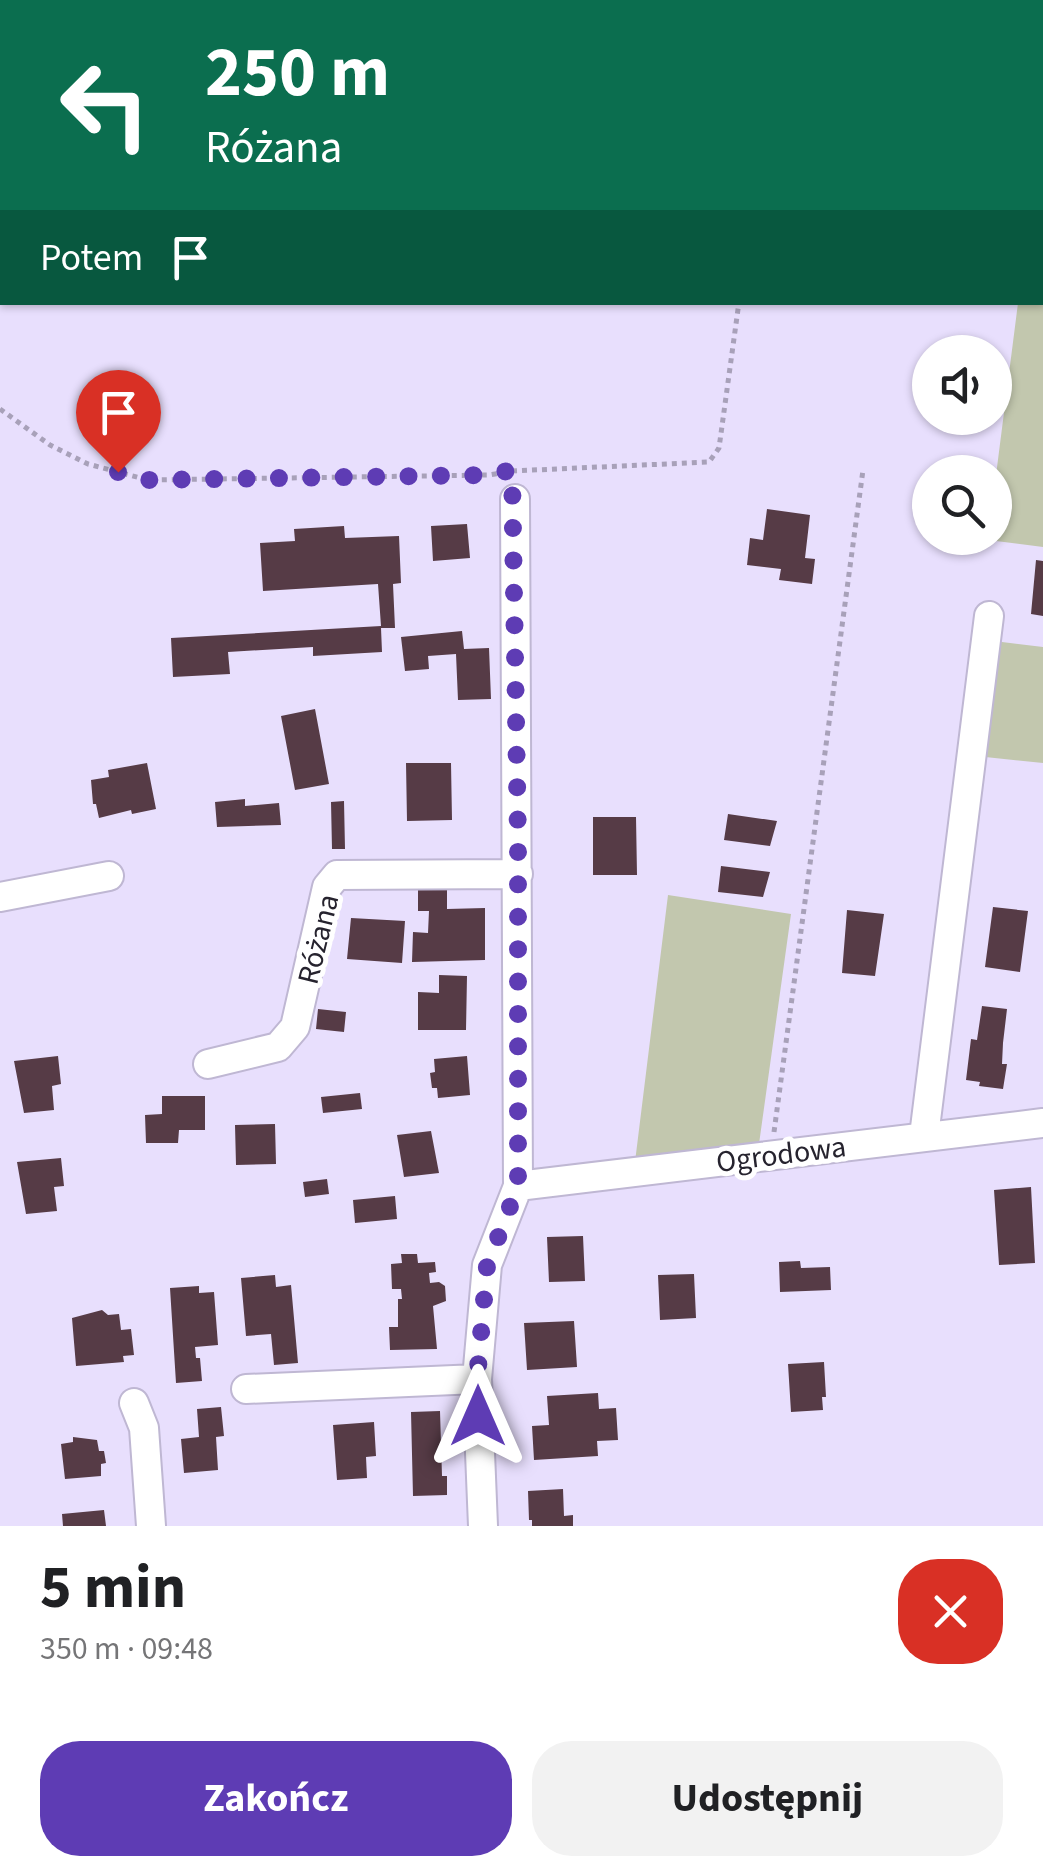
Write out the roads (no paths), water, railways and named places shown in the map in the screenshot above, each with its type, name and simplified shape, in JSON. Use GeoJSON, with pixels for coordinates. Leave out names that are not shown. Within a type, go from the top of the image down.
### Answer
{"type":"FeatureCollection","features":[{"type":"Feature","properties":{"kind":"street"},"geometry":{"type":"LineString","coordinates":[[483,1526],[477,1379],[487,1266],[518,1186],[514,485]]}},
{"type":"Feature","properties":{"kind":"street"},"geometry":{"type":"LineString","coordinates":[[924,1136],[988,616]]}},
{"type":"Feature","properties":{"kind":"street","name":"Różana"},"geometry":{"type":"LineString","coordinates":[[208,1064],[278,1047],[295,1028],[328,887],[336,875],[518,874]]}},
{"type":"Feature","properties":{"kind":"street"},"geometry":{"type":"LineString","coordinates":[[0,897],[110,876]]}},
{"type":"Feature","properties":{"kind":"street","name":"Ogrodowa"},"geometry":{"type":"LineString","coordinates":[[518,1186],[1043,1124]]}},
{"type":"Feature","properties":{"kind":"street"},"geometry":{"type":"LineString","coordinates":[[246,1389],[477,1379]]}},
{"type":"Feature","properties":{"kind":"street"},"geometry":{"type":"LineString","coordinates":[[134,1403],[144,1428],[151,1526]]}}]}
